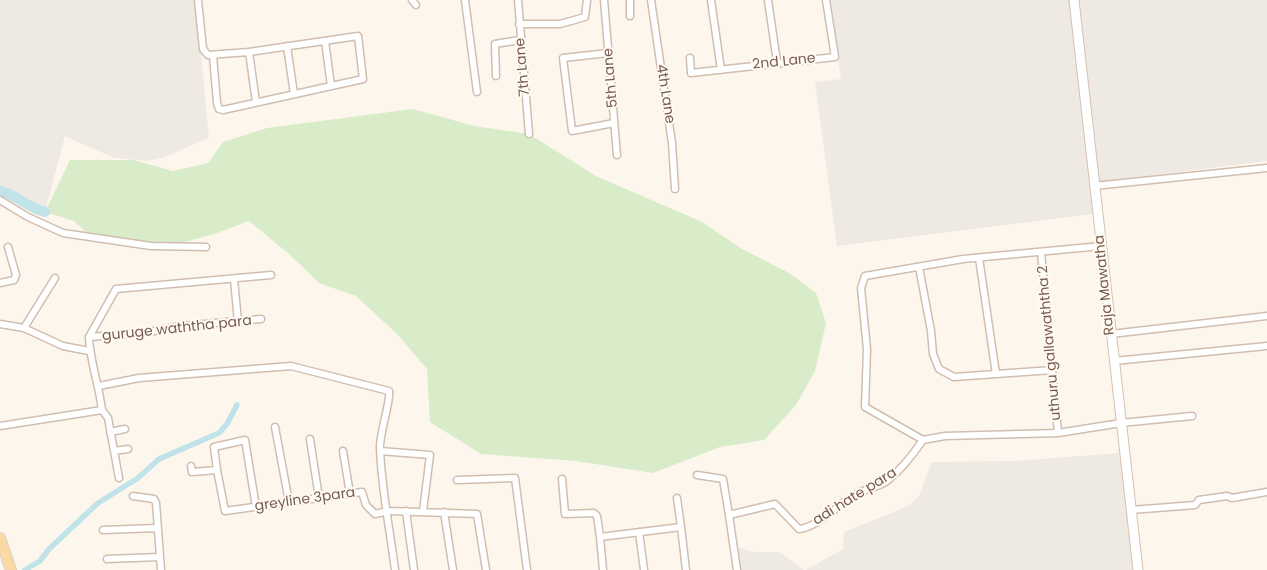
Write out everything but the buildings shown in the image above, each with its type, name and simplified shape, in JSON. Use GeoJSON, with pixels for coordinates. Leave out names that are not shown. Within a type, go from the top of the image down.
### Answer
{"type":"FeatureCollection","features":[{"type":"Feature","properties":{"kind":"main road"},"geometry":{"type":"LineString","coordinates":[[0,538],[3,559],[11,570]]}},
{"type":"Feature","properties":{"kind":"street"},"geometry":{"type":"LineString","coordinates":[[198,0],[203,49],[208,55],[249,52],[358,36],[364,76],[361,80],[223,110],[219,109],[217,103],[213,56]]}},
{"type":"Feature","properties":{"kind":"street"},"geometry":{"type":"LineString","coordinates":[[465,0],[477,92]]}},
{"type":"Feature","properties":{"kind":"street","name":"7th Lane"},"geometry":{"type":"LineString","coordinates":[[518,0],[529,134]]}},
{"type":"Feature","properties":{"kind":"street"},"geometry":{"type":"LineString","coordinates":[[519,24],[560,24],[585,17],[587,0]]}},
{"type":"Feature","properties":{"kind":"street","name":"5th Lane"},"geometry":{"type":"LineString","coordinates":[[604,0],[617,155]]}},
{"type":"Feature","properties":{"kind":"street"},"geometry":{"type":"LineString","coordinates":[[630,0],[630,16]]}},
{"type":"Feature","properties":{"kind":"street","name":"4th Lane"},"geometry":{"type":"LineString","coordinates":[[651,0],[672,143],[676,189]]}},
{"type":"Feature","properties":{"kind":"street"},"geometry":{"type":"LineString","coordinates":[[711,0],[721,70]]}},
{"type":"Feature","properties":{"kind":"street"},"geometry":{"type":"LineString","coordinates":[[768,0],[777,62]]}},
{"type":"Feature","properties":{"kind":"street","name":"2nd Lane"},"geometry":{"type":"LineString","coordinates":[[690,58],[691,73],[835,57],[826,0]]}},
{"type":"Feature","properties":{"kind":"street","name":"Raja Mawatha"},"geometry":{"type":"LineString","coordinates":[[1074,0],[1138,570]]}},
{"type":"Feature","properties":{"kind":"street"},"geometry":{"type":"LineString","coordinates":[[496,76],[495,44],[520,40]]}},
{"type":"Feature","properties":{"kind":"street"},"geometry":{"type":"LineString","coordinates":[[324,41],[330,86]]}},
{"type":"Feature","properties":{"kind":"street"},"geometry":{"type":"LineString","coordinates":[[287,46],[294,94]]}},
{"type":"Feature","properties":{"kind":"street"},"geometry":{"type":"LineString","coordinates":[[249,52],[256,102]]}},
{"type":"Feature","properties":{"kind":"street"},"geometry":{"type":"LineString","coordinates":[[608,54],[563,58],[572,131],[614,123]]}},
{"type":"Feature","properties":{"kind":"street"},"geometry":{"type":"LineString","coordinates":[[1094,186],[1267,168]]}},
{"type":"Feature","properties":{"kind":"street"},"geometry":{"type":"LineString","coordinates":[[0,200],[28,217],[64,234],[151,246],[206,247]]}},
{"type":"Feature","properties":{"kind":"street"},"geometry":{"type":"LineString","coordinates":[[923,440],[865,407],[867,349],[862,288],[865,276],[979,258],[1101,246]]}},
{"type":"Feature","properties":{"kind":"street"},"geometry":{"type":"LineString","coordinates":[[0,283],[14,280],[16,275],[8,247]]}},
{"type":"Feature","properties":{"kind":"street","name":"uthuru gallawaththa 2"},"geometry":{"type":"LineString","coordinates":[[1041,252],[1058,433]]}},
{"type":"Feature","properties":{"kind":"street"},"geometry":{"type":"LineString","coordinates":[[979,258],[996,374]]}},
{"type":"Feature","properties":{"kind":"street"},"geometry":{"type":"LineString","coordinates":[[919,267],[933,354],[939,369],[954,377],[1053,370]]}},
{"type":"Feature","properties":{"kind":"street"},"geometry":{"type":"LineString","coordinates":[[89,338],[116,289],[271,275]]}},
{"type":"Feature","properties":{"kind":"street"},"geometry":{"type":"LineString","coordinates":[[24,328],[55,278]]}},
{"type":"Feature","properties":{"kind":"street"},"geometry":{"type":"LineString","coordinates":[[234,279],[238,322]]}},
{"type":"Feature","properties":{"kind":"street"},"geometry":{"type":"LineString","coordinates":[[1111,334],[1267,316]]}},
{"type":"Feature","properties":{"kind":"street","name":"guruge waththa para"},"geometry":{"type":"LineString","coordinates":[[119,478],[108,418],[102,410],[99,386],[89,351],[89,338],[144,333],[181,326],[261,320]]}},
{"type":"Feature","properties":{"kind":"street"},"geometry":{"type":"LineString","coordinates":[[0,324],[24,328],[53,343],[89,351]]}},
{"type":"Feature","properties":{"kind":"street"},"geometry":{"type":"LineString","coordinates":[[1114,361],[1267,346]]}},
{"type":"Feature","properties":{"kind":"street"},"geometry":{"type":"LineString","coordinates":[[99,386],[140,378],[291,366],[389,391],[390,396],[382,424],[380,451],[396,570]]}},
{"type":"Feature","properties":{"kind":"street"},"geometry":{"type":"LineString","coordinates":[[0,426],[102,410]]}},
{"type":"Feature","properties":{"kind":"street","name":"uthuru gallawaththa 2"},"geometry":{"type":"LineString","coordinates":[[923,440],[945,436],[1058,433],[1121,423],[1192,416]]}},
{"type":"Feature","properties":{"kind":"street"},"geometry":{"type":"LineString","coordinates":[[275,427],[289,502]]}},
{"type":"Feature","properties":{"kind":"street"},"geometry":{"type":"LineString","coordinates":[[110,432],[125,429]]}},
{"type":"Feature","properties":{"kind":"street"},"geometry":{"type":"LineString","coordinates":[[310,439],[318,498]]}},
{"type":"Feature","properties":{"kind":"street"},"geometry":{"type":"LineString","coordinates":[[191,466],[192,472],[217,470],[214,447],[245,440],[256,507]]}},
{"type":"Feature","properties":{"kind":"street","name":"adi hate para"},"geometry":{"type":"LineString","coordinates":[[729,515],[775,504],[799,529],[804,529],[815,524],[858,494],[885,482],[907,464],[923,440]]}},
{"type":"Feature","properties":{"kind":"street"},"geometry":{"type":"LineString","coordinates":[[114,451],[128,449]]}},
{"type":"Feature","properties":{"kind":"street"},"geometry":{"type":"LineString","coordinates":[[344,451],[350,494]]}},
{"type":"Feature","properties":{"kind":"street"},"geometry":{"type":"LineString","coordinates":[[380,451],[430,454],[423,511]]}},
{"type":"Feature","properties":{"kind":"street","name":"greyline 3para"},"geometry":{"type":"LineString","coordinates":[[217,470],[225,511],[362,492],[366,504],[375,514],[388,511],[477,514],[486,570]]}},
{"type":"Feature","properties":{"kind":"street"},"geometry":{"type":"LineString","coordinates":[[697,475],[723,479],[737,570]]}},
{"type":"Feature","properties":{"kind":"street"},"geometry":{"type":"LineString","coordinates":[[457,480],[515,478],[527,570]]}},
{"type":"Feature","properties":{"kind":"street"},"geometry":{"type":"LineString","coordinates":[[562,479],[565,514],[594,513],[597,516],[603,570]]}},
{"type":"Feature","properties":{"kind":"street"},"geometry":{"type":"LineString","coordinates":[[1131,510],[1195,506],[1199,500],[1227,496],[1232,498],[1267,492]]}},
{"type":"Feature","properties":{"kind":"street"},"geometry":{"type":"LineString","coordinates":[[133,496],[154,499],[158,506],[160,570]]}},
{"type":"Feature","properties":{"kind":"street"},"geometry":{"type":"LineString","coordinates":[[677,498],[686,570]]}},
{"type":"Feature","properties":{"kind":"street"},"geometry":{"type":"LineString","coordinates":[[406,511],[414,570]]}},
{"type":"Feature","properties":{"kind":"street"},"geometry":{"type":"LineString","coordinates":[[444,512],[453,570]]}},
{"type":"Feature","properties":{"kind":"street"},"geometry":{"type":"LineString","coordinates":[[600,537],[681,527]]}},
{"type":"Feature","properties":{"kind":"street"},"geometry":{"type":"LineString","coordinates":[[103,530],[158,528]]}},
{"type":"Feature","properties":{"kind":"street"},"geometry":{"type":"LineString","coordinates":[[639,532],[644,570]]}},
{"type":"Feature","properties":{"kind":"street"},"geometry":{"type":"LineString","coordinates":[[107,559],[160,557]]}},
{"type":"Feature","properties":{"kind":"shaded area"},"geometry":{"type":"Polygon","coordinates":[[[0,0],[196,0],[209,138],[165,157],[147,161],[114,158],[65,136],[45,212],[9,189],[0,188],[0,0]]]}},
{"type":"Feature","properties":{"kind":"shaded area"},"geometry":{"type":"Polygon","coordinates":[[[830,0],[1071,0],[1094,214],[837,246],[815,82],[841,79],[830,0]]]}},
{"type":"Feature","properties":{"kind":"shaded area"},"geometry":{"type":"Polygon","coordinates":[[[1077,0],[1267,0],[1267,161],[1099,182],[1077,0]]]}},
{"type":"Feature","properties":{"kind":"shaded area"},"geometry":{"type":"Polygon","coordinates":[[[1119,453],[1135,570],[806,570],[843,549],[844,532],[908,506],[919,496],[932,462],[1014,461],[1119,453]]]}},
{"type":"Feature","properties":{"kind":"shaded area"},"geometry":{"type":"Polygon","coordinates":[[[737,547],[754,552],[779,552],[804,570],[740,570],[737,547]]]}},
{"type":"Feature","properties":{"kind":"green space"},"geometry":{"type":"Polygon","coordinates":[[[413,109],[474,126],[529,134],[596,176],[702,222],[742,249],[791,274],[816,293],[826,323],[815,371],[796,405],[764,440],[720,447],[653,473],[576,461],[481,454],[430,422],[427,369],[397,334],[356,296],[319,283],[289,254],[249,221],[217,233],[167,247],[92,238],[74,221],[45,212],[70,160],[133,160],[173,171],[208,163],[223,142],[267,128],[413,109]]]}},
{"type":"Feature","properties":{"kind":"waterway"},"geometry":{"type":"LineString","coordinates":[[0,191],[45,212]]}},
{"type":"Feature","properties":{"kind":"waterway"},"geometry":{"type":"LineString","coordinates":[[25,570],[40,561],[49,549],[98,503],[138,478],[159,459],[219,433],[227,424],[237,405]]}}]}
